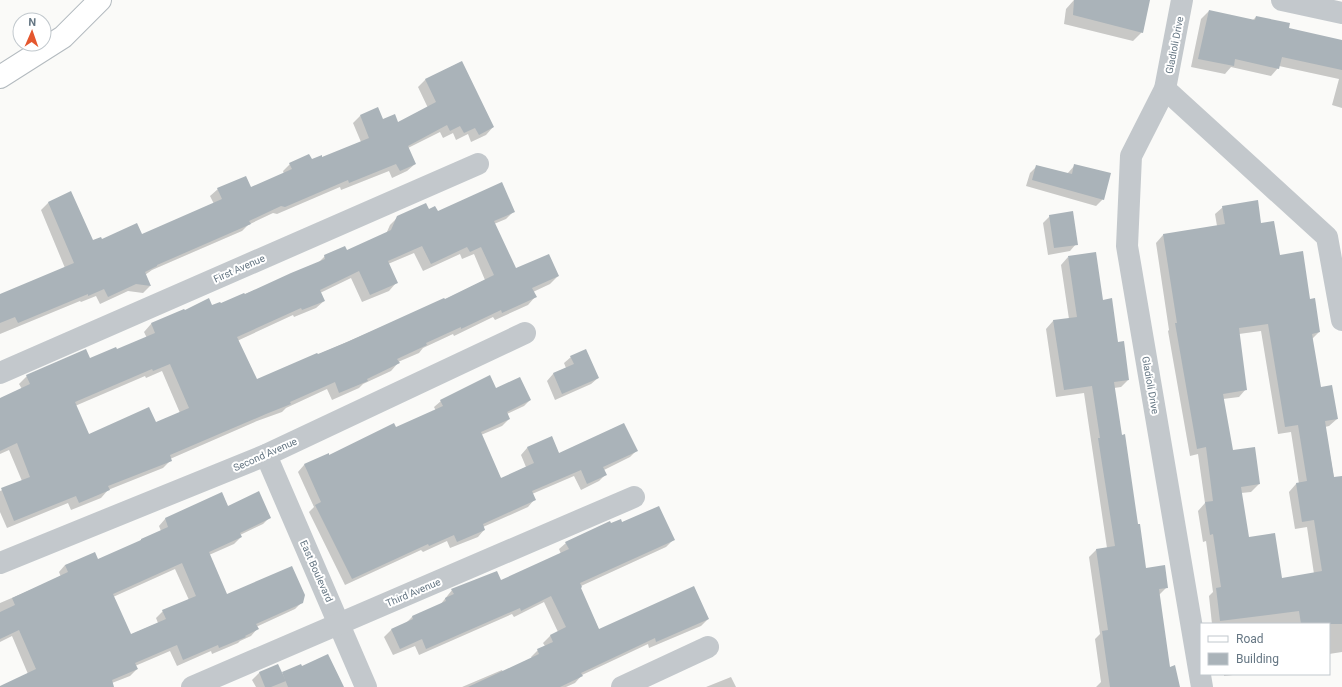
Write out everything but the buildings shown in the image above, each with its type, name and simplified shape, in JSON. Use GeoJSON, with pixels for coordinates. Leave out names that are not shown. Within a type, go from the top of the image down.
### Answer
{"type":"FeatureCollection","features":[{"type":"Feature","properties":{"kind":"street"},"geometry":{"type":"LineString","coordinates":[[0,77],[63,37],[100,0]]}},
{"type":"Feature","properties":{"kind":"street","name":"Gladioli Drive"},"geometry":{"type":"LineString","coordinates":[[1182,0],[1165,89],[1131,156],[1127,246],[1202,687]]}},
{"type":"Feature","properties":{"kind":"street"},"geometry":{"type":"LineString","coordinates":[[1282,0],[1342,13]]}},
{"type":"Feature","properties":{"kind":"street"},"geometry":{"type":"LineString","coordinates":[[1165,89],[1327,237],[1342,320]]}},
{"type":"Feature","properties":{"kind":"street","name":"First Avenue"},"geometry":{"type":"LineString","coordinates":[[0,373],[478,164]]}},
{"type":"Feature","properties":{"kind":"street","name":"Second Avenue"},"geometry":{"type":"LineString","coordinates":[[0,562],[266,455],[525,333]]}},
{"type":"Feature","properties":{"kind":"street","name":"East Boulevard"},"geometry":{"type":"LineString","coordinates":[[266,455],[366,687]]}},
{"type":"Feature","properties":{"kind":"street","name":"Third Avenue"},"geometry":{"type":"LineString","coordinates":[[192,687],[634,498]]}},
{"type":"Feature","properties":{"kind":"street"},"geometry":{"type":"LineString","coordinates":[[622,687],[708,647]]}}]}
